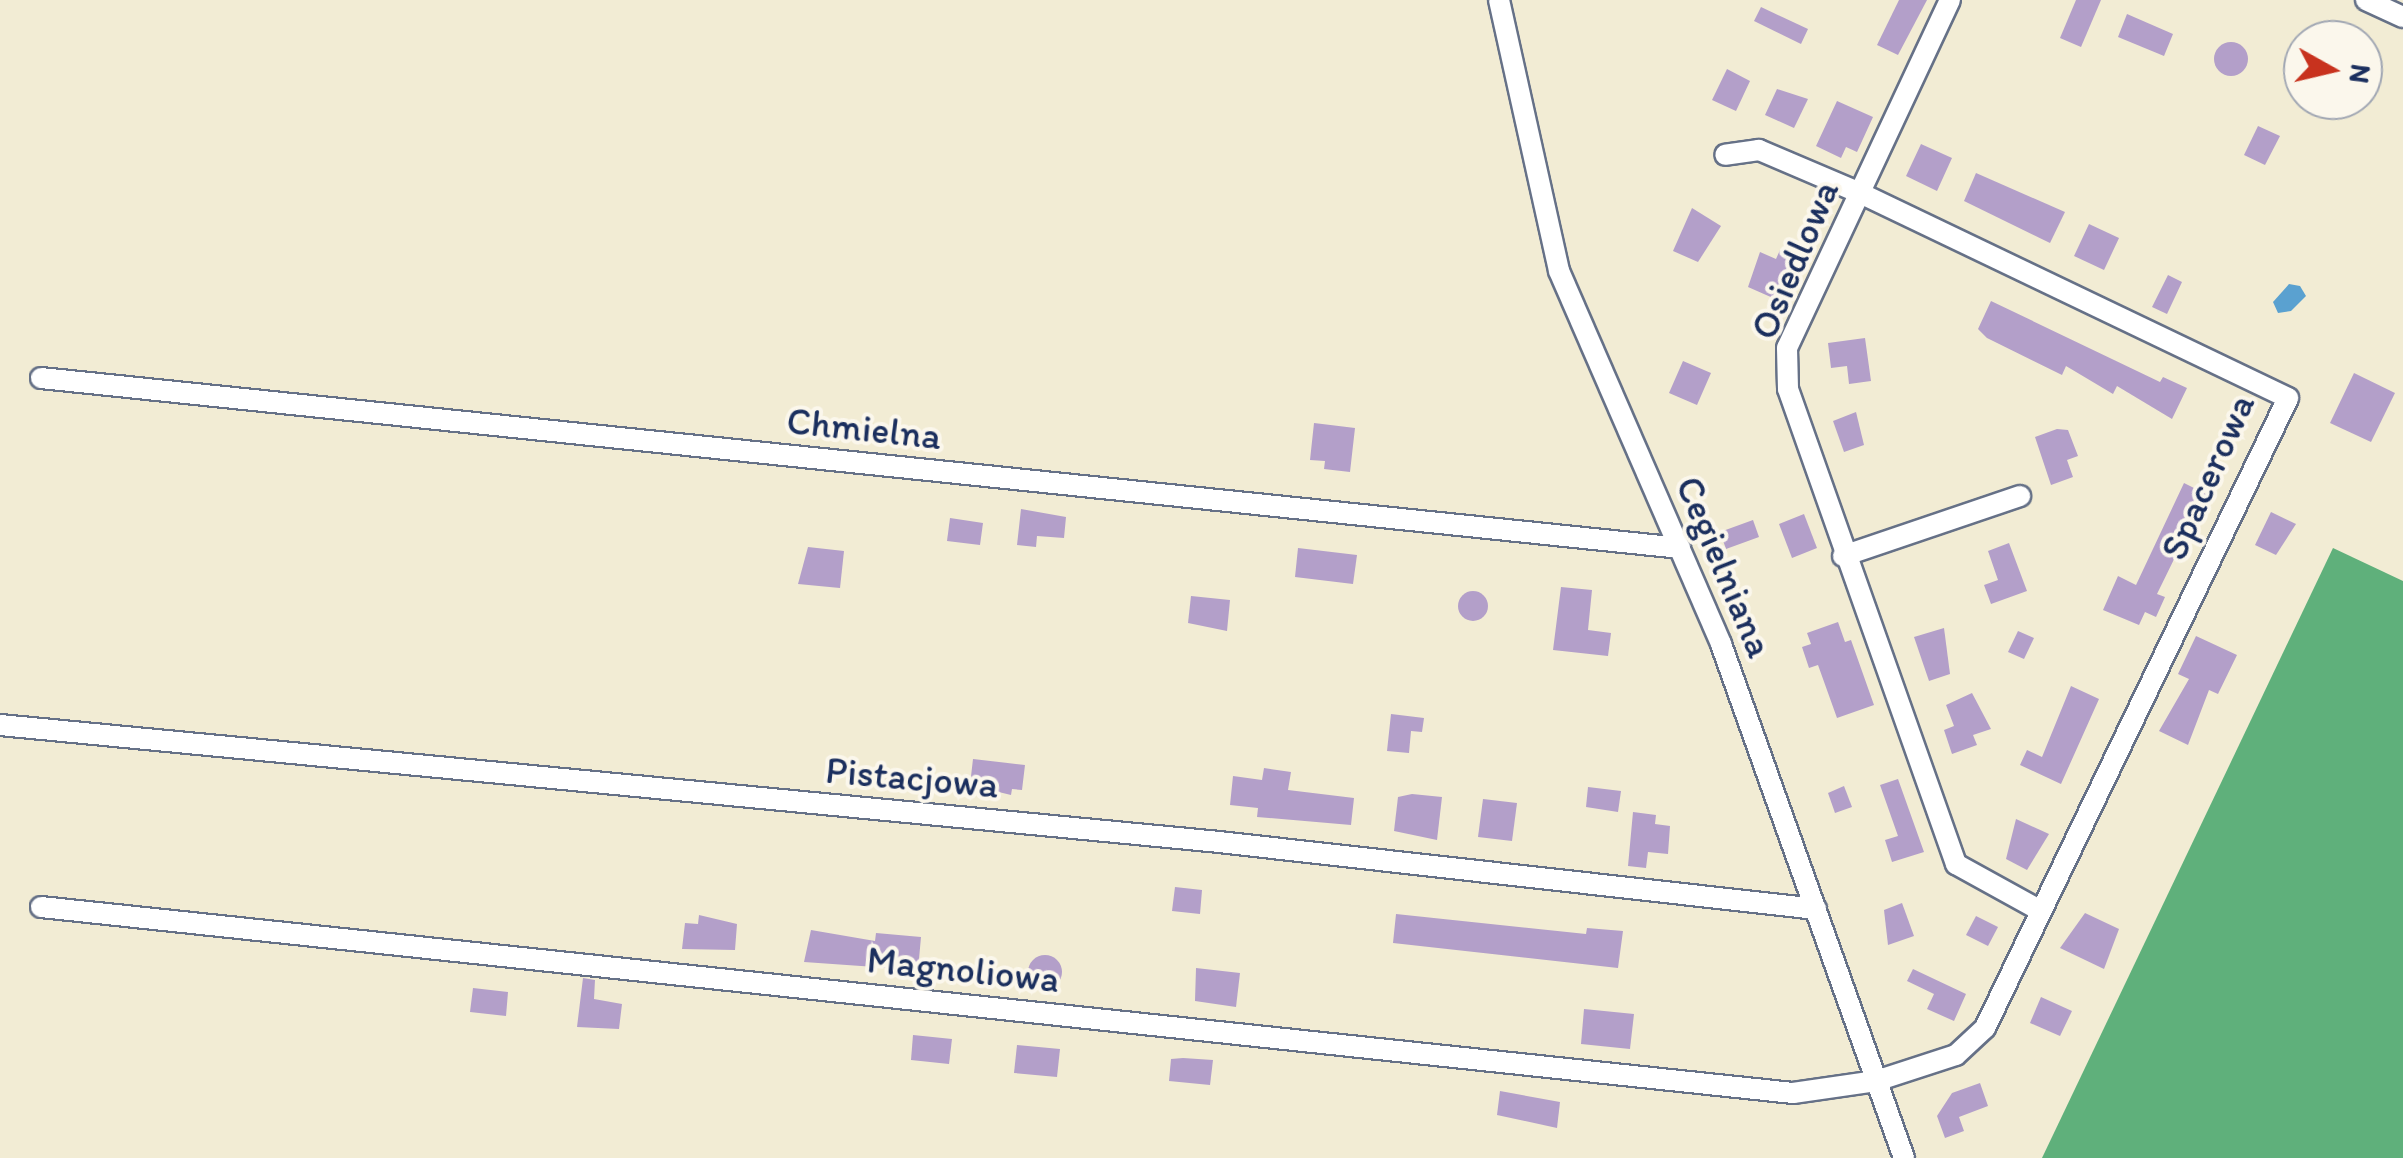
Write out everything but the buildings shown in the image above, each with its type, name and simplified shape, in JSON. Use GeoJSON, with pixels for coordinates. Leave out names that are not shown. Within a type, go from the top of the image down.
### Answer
{"type":"FeatureCollection","features":[{"type":"Feature","properties":{"kind":"street","name":"Cegielniana"},"geometry":{"type":"LineString","coordinates":[[1498,0],[1559,271],[1680,548],[1816,909],[1904,1158]]}},
{"type":"Feature","properties":{"kind":"street","name":"Osiedlowa"},"geometry":{"type":"LineString","coordinates":[[1950,0],[1787,348],[1788,389],[1843,556],[1956,864],[2041,911]]}},
{"type":"Feature","properties":{"kind":"street"},"geometry":{"type":"LineString","coordinates":[[2366,0],[2403,18]]}},
{"type":"Feature","properties":{"kind":"street","name":"Spacerowa"},"geometry":{"type":"LineString","coordinates":[[1725,155],[1759,150],[1860,193],[2288,398],[1973,1045],[1876,1081]]}},
{"type":"Feature","properties":{"kind":"street","name":"Chmielna"},"geometry":{"type":"LineString","coordinates":[[40,378],[1680,548]]}},
{"type":"Feature","properties":{"kind":"street"},"geometry":{"type":"LineString","coordinates":[[1843,556],[2020,496]]}},
{"type":"Feature","properties":{"kind":"street","name":"Pistacjowa"},"geometry":{"type":"LineString","coordinates":[[0,726],[1200,840],[1816,909]]}},
{"type":"Feature","properties":{"kind":"street","name":"Magnoliowa"},"geometry":{"type":"LineString","coordinates":[[41,907],[1793,1094],[1876,1081]]}},
{"type":"Feature","properties":{"kind":"green space"},"geometry":{"type":"Polygon","coordinates":[[[2333,548],[2403,581],[2403,1158],[2042,1158],[2333,548]]]}},
{"type":"Feature","properties":{"kind":"water"},"geometry":{"type":"Polygon","coordinates":[[[2289,284],[2300,286],[2306,296],[2291,311],[2278,313],[2273,302],[2289,284]]]}}]}
